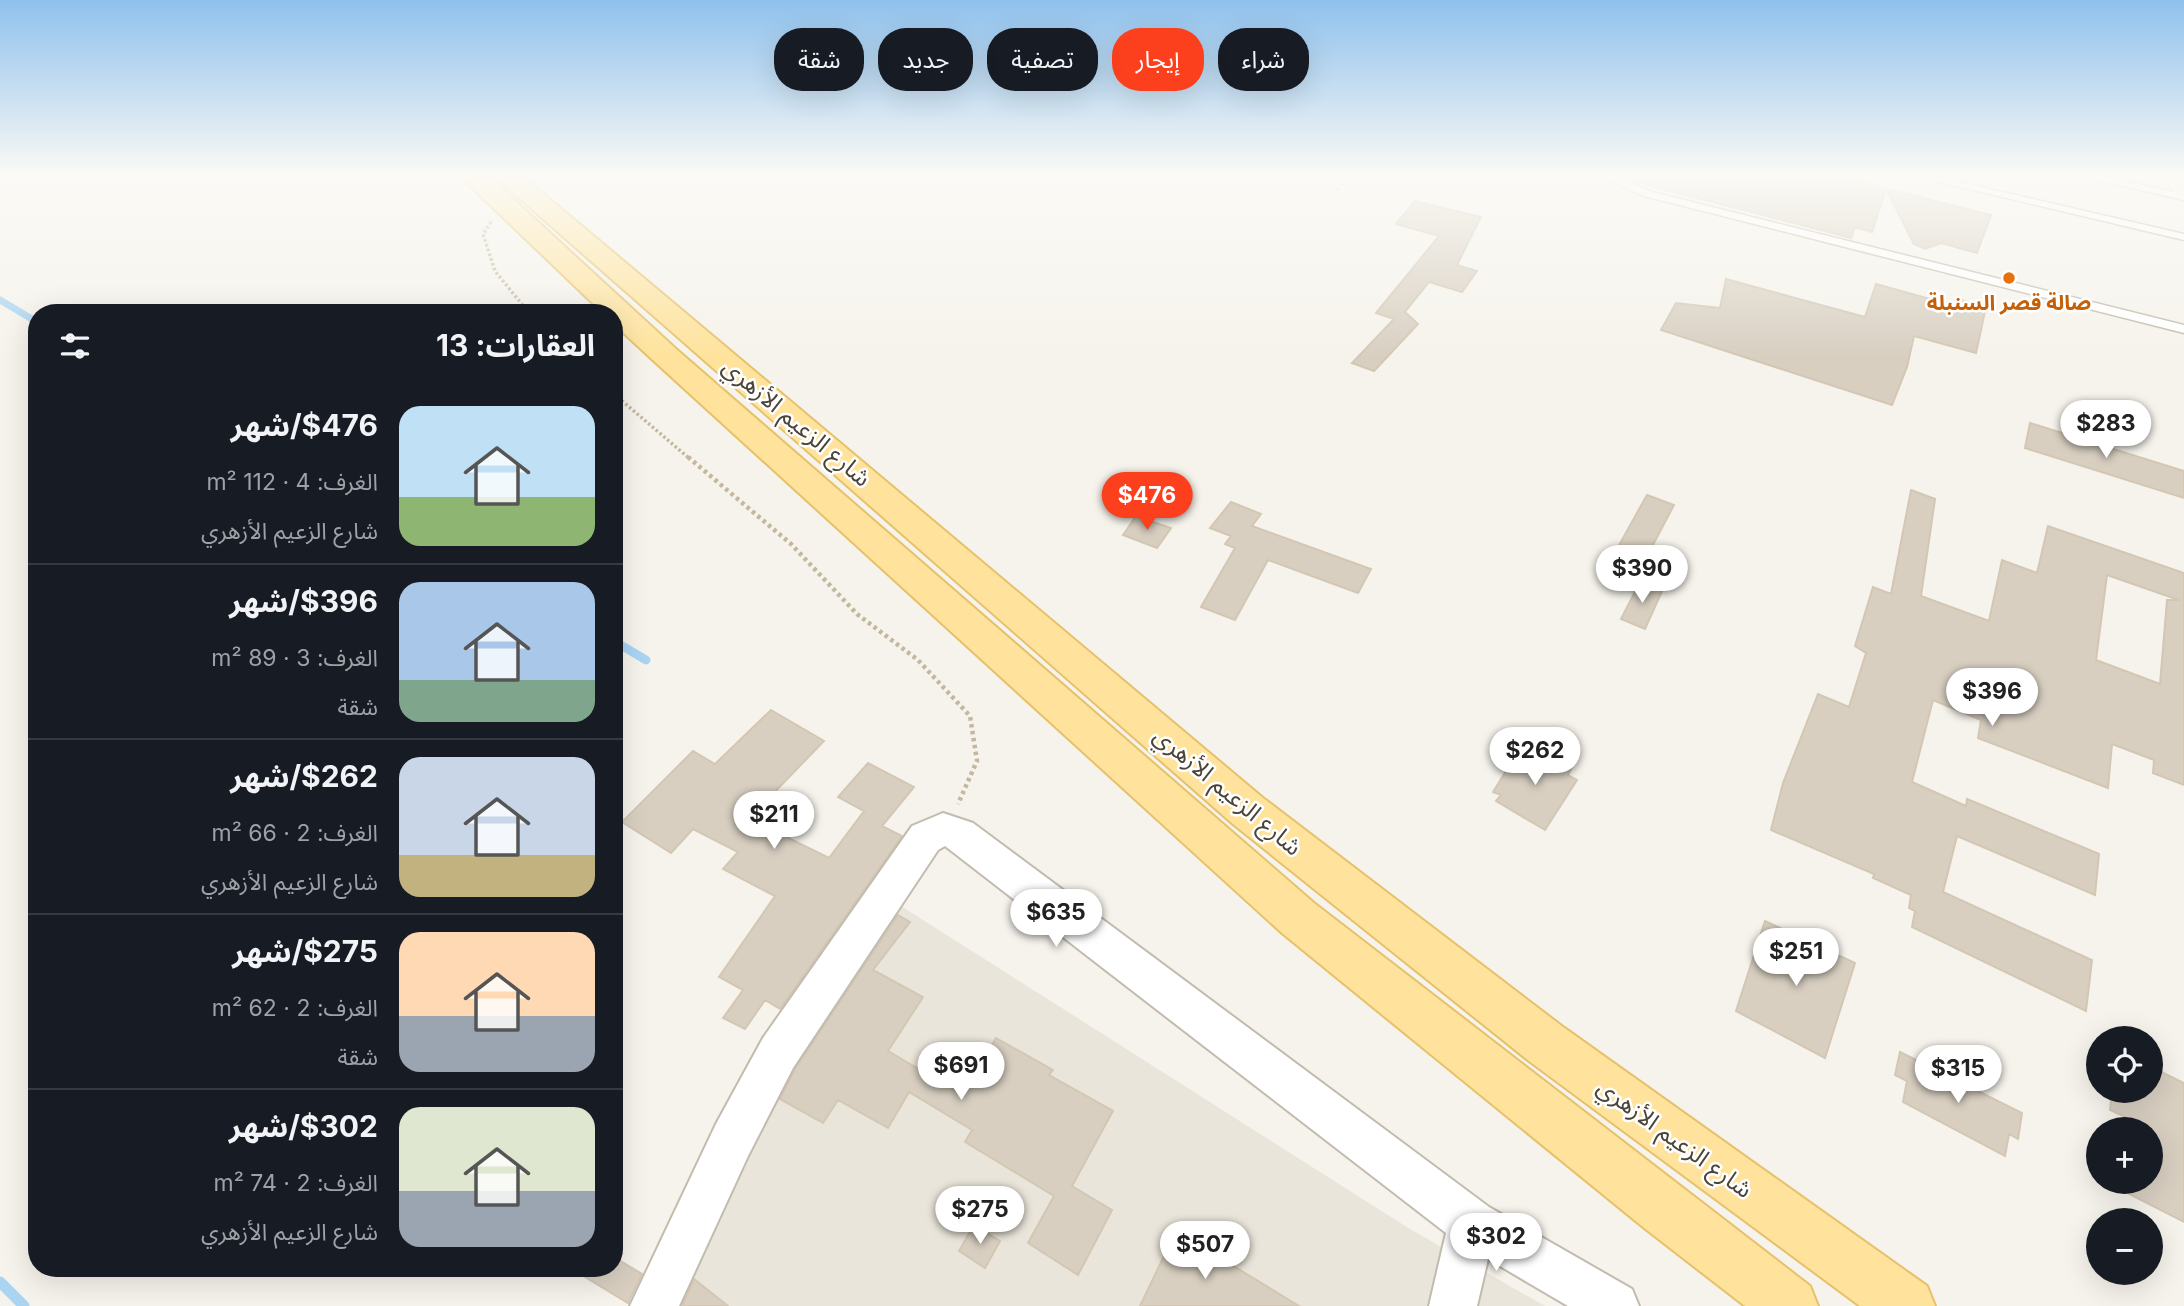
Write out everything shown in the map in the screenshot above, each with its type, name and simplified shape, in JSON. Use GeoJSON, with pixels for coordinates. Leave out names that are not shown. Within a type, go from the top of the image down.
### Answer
{"type":"FeatureCollection","features":[{"type":"Feature","properties":{"kind":"main road"},"geometry":{"type":"LineString","coordinates":[[553,236],[564,243]]}},
{"type":"Feature","properties":{"kind":"main road"},"geometry":{"type":"LineString","coordinates":[[558,236],[564,243]]}},
{"type":"Feature","properties":{"kind":"main road","name":"شارع الزعيم الأزهري"},"geometry":{"type":"LineString","coordinates":[[564,243],[763,444],[1298,918],[1662,1208],[1790,1306]]}},
{"type":"Feature","properties":{"kind":"main road","name":"شارع الزعيم الأزهري"},"geometry":{"type":"LineString","coordinates":[[564,243],[842,461],[1248,811],[1546,1044],[1907,1306]]}},
{"type":"Feature","properties":{"kind":"street"},"geometry":{"type":"LineString","coordinates":[[654,1306],[732,1140],[778,1053],[925,838],[943,829],[960,834],[1472,1224],[1615,1306]]}},
{"type":"Feature","properties":{"kind":"street"},"geometry":{"type":"LineString","coordinates":[[1453,1306],[1472,1224]]}},
{"type":"Feature","properties":{"kind":"lane"},"geometry":{"type":"LineString","coordinates":[[1815,236],[2184,329]]}},
{"type":"Feature","properties":{"kind":"path"},"geometry":{"type":"LineString","coordinates":[[483,236],[495,271],[522,304]]}},
{"type":"Feature","properties":{"kind":"path"},"geometry":{"type":"LineString","coordinates":[[623,402],[792,544],[858,614],[918,660],[970,716],[977,761],[961,799],[943,829]]}},
{"type":"Feature","properties":{"kind":"shaded area"},"geometry":{"type":"Polygon","coordinates":[[[879,892],[1410,1229],[1545,1306],[658,1306],[879,892]]]}},
{"type":"Feature","properties":{"kind":"building"},"geometry":{"type":"Polygon","coordinates":[[[1439,236],[1472,236],[1457,265],[1477,271],[1462,292],[1429,282],[1405,312],[1418,324],[1374,371],[1352,363],[1394,319],[1376,313],[1439,236]]]}},
{"type":"Feature","properties":{"kind":"building"},"geometry":{"type":"Polygon","coordinates":[[[1910,236],[1983,236],[1977,253],[1941,243],[1925,249],[1914,244],[1910,236]]]}},
{"type":"Feature","properties":{"kind":"building"},"geometry":{"type":"Polygon","coordinates":[[[1726,279],[1865,317],[1876,284],[1959,307],[1961,300],[1986,307],[1976,353],[1914,336],[1907,367],[1892,405],[1661,330],[1676,303],[1720,308],[1726,279]]]}},
{"type":"Feature","properties":{"kind":"building"},"geometry":{"type":"Polygon","coordinates":[[[2030,423],[2184,471],[2184,498],[2025,448],[2030,423]]]}},
{"type":"Feature","properties":{"kind":"building"},"geometry":{"type":"Polygon","coordinates":[[[1911,490],[1935,499],[1921,596],[1989,621],[2002,560],[2037,573],[2048,526],[2184,573],[2184,785],[2153,773],[2154,760],[2112,744],[2108,788],[1978,738],[1981,720],[1933,700],[1912,782],[1966,806],[1967,799],[2099,854],[2095,895],[1957,836],[1943,892],[2092,960],[2086,1011],[1912,927],[1915,911],[1909,908],[1911,895],[1873,878],[1874,874],[1771,830],[1783,783],[1818,694],[1849,707],[1866,653],[1855,646],[1873,587],[1891,594],[1911,490]],[[2107,575],[2096,660],[2160,684],[2167,600],[2179,600],[2107,575]]]}},
{"type":"Feature","properties":{"kind":"building"},"geometry":{"type":"Polygon","coordinates":[[[1647,495],[1674,505],[1636,577],[1608,565],[1647,495]]]}},
{"type":"Feature","properties":{"kind":"building"},"geometry":{"type":"Polygon","coordinates":[[[1231,502],[1261,514],[1252,526],[1371,569],[1358,593],[1268,560],[1235,620],[1201,607],[1235,548],[1225,544],[1231,536],[1210,528],[1231,502]]]}},
{"type":"Feature","properties":{"kind":"building"},"geometry":{"type":"Polygon","coordinates":[[[1136,516],[1171,528],[1157,548],[1123,535],[1136,516]]]}},
{"type":"Feature","properties":{"kind":"building"},"geometry":{"type":"Polygon","coordinates":[[[1641,580],[1663,589],[1645,629],[1621,619],[1641,580]]]}},
{"type":"Feature","properties":{"kind":"building"},"geometry":{"type":"Polygon","coordinates":[[[771,710],[824,741],[764,803],[780,810],[766,827],[829,858],[864,811],[838,797],[868,763],[914,787],[882,826],[902,836],[780,1009],[765,1000],[745,1029],[723,1018],[743,990],[719,977],[775,896],[723,869],[738,852],[693,829],[671,853],[623,823],[693,751],[715,764],[771,710]]]}},
{"type":"Feature","properties":{"kind":"building"},"geometry":{"type":"Polygon","coordinates":[[[1521,747],[1528,751],[1531,747],[1571,769],[1568,775],[1577,780],[1545,830],[1496,801],[1501,795],[1493,792],[1521,747]]]}},
{"type":"Feature","properties":{"kind":"building"},"geometry":{"type":"Polygon","coordinates":[[[898,915],[910,922],[873,970],[923,997],[888,1051],[956,1091],[970,1068],[976,1072],[996,1038],[1053,1070],[1049,1075],[1113,1111],[1072,1186],[1112,1210],[1078,1275],[1028,1243],[1054,1196],[965,1142],[972,1130],[909,1092],[888,1128],[838,1100],[823,1123],[780,1099],[795,1069],[898,915]]]}},
{"type":"Feature","properties":{"kind":"building"},"geometry":{"type":"Polygon","coordinates":[[[1765,921],[1855,963],[1825,1058],[1736,1011],[1765,921]]]}},
{"type":"Feature","properties":{"kind":"building"},"geometry":{"type":"Polygon","coordinates":[[[1900,1052],[2022,1113],[2018,1139],[2009,1134],[2005,1156],[1903,1102],[1907,1081],[1895,1075],[1900,1052]]]}},
{"type":"Feature","properties":{"kind":"building"},"geometry":{"type":"Polygon","coordinates":[[[2163,1073],[2184,1083],[2184,1222],[2163,1211],[2163,1208],[2157,1208],[2129,1194],[2163,1194],[2163,1117],[2125,1117],[2110,1110],[2111,1103],[2163,1103],[2163,1073]]]}},
{"type":"Feature","properties":{"kind":"building"},"geometry":{"type":"Polygon","coordinates":[[[974,1225],[1000,1241],[985,1268],[959,1251],[974,1225]]]}},
{"type":"Feature","properties":{"kind":"building"},"geometry":{"type":"Polygon","coordinates":[[[1176,1231],[1299,1306],[1140,1306],[1176,1231]]]}},
{"type":"Feature","properties":{"kind":"building"},"geometry":{"type":"Polygon","coordinates":[[[623,1262],[642,1274],[628,1303],[585,1277],[623,1277],[623,1262]]]}},
{"type":"Feature","properties":{"kind":"building"},"geometry":{"type":"Polygon","coordinates":[[[694,1279],[728,1306],[682,1306],[694,1279]]]}},
{"type":"Feature","properties":{"kind":"waterway"},"geometry":{"type":"LineString","coordinates":[[0,300],[28,317]]}},
{"type":"Feature","properties":{"kind":"waterway"},"geometry":{"type":"LineString","coordinates":[[623,646],[646,660]]}},
{"type":"Feature","properties":{"kind":"waterway"},"geometry":{"type":"LineString","coordinates":[[0,1282],[24,1306]]}},
{"type":"Feature","properties":{"kind":"place","name":"صالة قصر السنبلة"},"geometry":{"type":"Point","coordinates":[2009,278]}}]}
